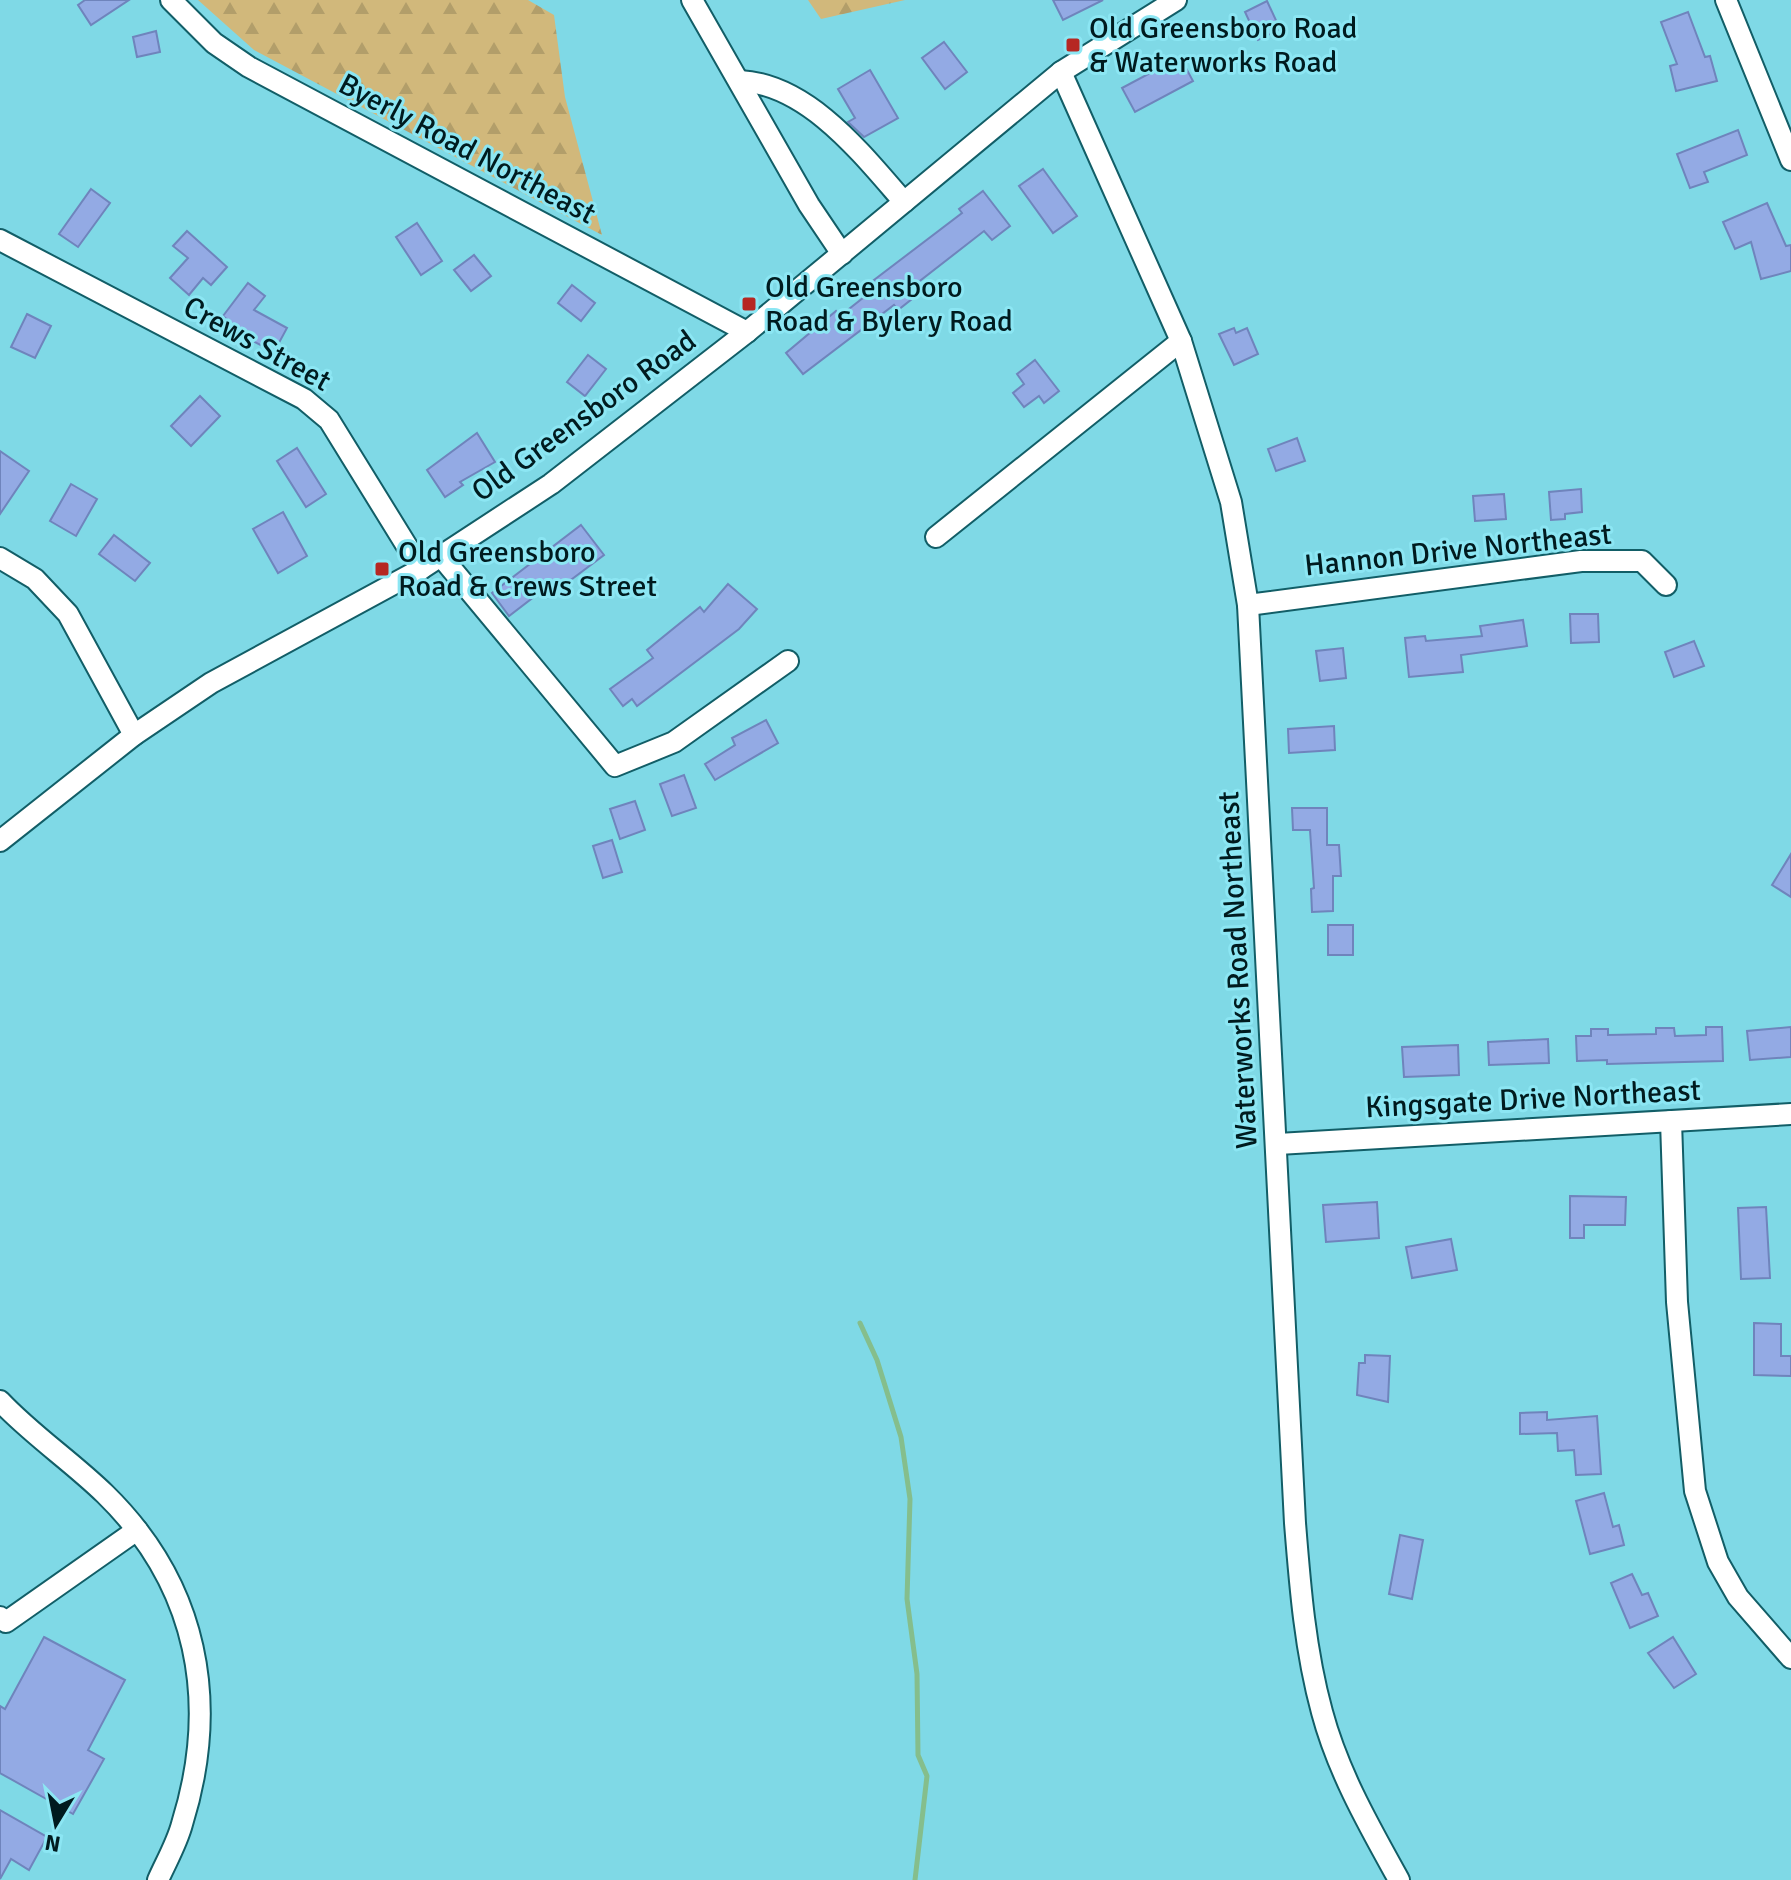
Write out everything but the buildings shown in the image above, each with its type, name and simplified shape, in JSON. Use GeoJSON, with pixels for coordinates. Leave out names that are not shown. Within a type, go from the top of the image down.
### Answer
{"type":"FeatureCollection","features":[{"type":"Feature","properties":{"kind":"street","name":"Byerly Road Northeast"},"geometry":{"type":"LineString","coordinates":[[171,0],[214,43],[249,67],[747,332]]}},
{"type":"Feature","properties":{"kind":"street","name":"Old Greensboro Road"},"geometry":{"type":"LineString","coordinates":[[0,841],[134,735],[211,683],[421,569],[551,484],[747,332],[1061,72],[1176,0]]}},
{"type":"Feature","properties":{"kind":"street"},"geometry":{"type":"LineString","coordinates":[[1726,0],[1791,160]]}},
{"type":"Feature","properties":{"kind":"street"},"geometry":{"type":"LineString","coordinates":[[689,2],[740,81],[809,205],[842,254]]}},
{"type":"Feature","properties":{"kind":"street","name":"Waterworks Road Northeast"},"geometry":{"type":"LineString","coordinates":[[1061,72],[1181,341],[1231,502],[1248,605],[1278,1144],[1295,1523],[1303,1617],[1322,1712],[1356,1802],[1399,1880]]}},
{"type":"Feature","properties":{"kind":"street"},"geometry":{"type":"LineString","coordinates":[[740,81],[761,82],[789,93],[870,162],[904,202]]}},
{"type":"Feature","properties":{"kind":"street","name":"Crews Street"},"geometry":{"type":"LineString","coordinates":[[0,240],[304,399],[329,420],[421,569]]}},
{"type":"Feature","properties":{"kind":"street"},"geometry":{"type":"LineString","coordinates":[[936,537],[1181,341]]}},
{"type":"Feature","properties":{"kind":"street"},"geometry":{"type":"LineString","coordinates":[[440,555],[615,766],[674,742],[788,661]]}},
{"type":"Feature","properties":{"kind":"street"},"geometry":{"type":"LineString","coordinates":[[0,558],[35,579],[68,614],[134,735]]}},
{"type":"Feature","properties":{"kind":"street","name":"Hannon Drive Northeast"},"geometry":{"type":"LineString","coordinates":[[1248,605],[1581,561],[1642,561],[1666,585]]}},
{"type":"Feature","properties":{"kind":"street","name":"Kingsgate Drive Northeast"},"geometry":{"type":"LineString","coordinates":[[1278,1144],[1791,1114]]}},
{"type":"Feature","properties":{"kind":"street"},"geometry":{"type":"LineString","coordinates":[[1671,1121],[1677,1302],[1695,1491],[1718,1562],[1738,1597],[1791,1658]]}},
{"type":"Feature","properties":{"kind":"street"},"geometry":{"type":"LineString","coordinates":[[0,1401],[20,1423],[104,1493],[137,1530],[165,1570],[191,1635],[203,1701],[197,1763],[182,1826],[158,1880]]}},
{"type":"Feature","properties":{"kind":"street"},"geometry":{"type":"LineString","coordinates":[[0,1617],[6,1622],[137,1530]]}},
{"type":"Feature","properties":{"kind":"green space"},"geometry":{"type":"Polygon","coordinates":[[[198,0],[528,0],[554,15],[565,97],[602,235],[254,50],[198,0]]]}},
{"type":"Feature","properties":{"kind":"green space"},"geometry":{"type":"Polygon","coordinates":[[[808,0],[905,0],[821,19],[808,0]]]}},
{"type":"Feature","properties":{"kind":"waterway"},"geometry":{"type":"LineString","coordinates":[[860,1323],[877,1360],[901,1437],[910,1499],[907,1599],[917,1674],[918,1755],[927,1776],[915,1880]]}},
{"type":"Feature","properties":{"kind":"place","name":"Old Greensboro Road & Waterworks Road"},"geometry":{"type":"Point","coordinates":[1073,45]}},
{"type":"Feature","properties":{"kind":"place","name":"Old Greensboro Road & Bylery Road"},"geometry":{"type":"Point","coordinates":[749,304]}},
{"type":"Feature","properties":{"kind":"place","name":"Old Greensboro Road & Crews Street"},"geometry":{"type":"Point","coordinates":[382,569]}}]}
